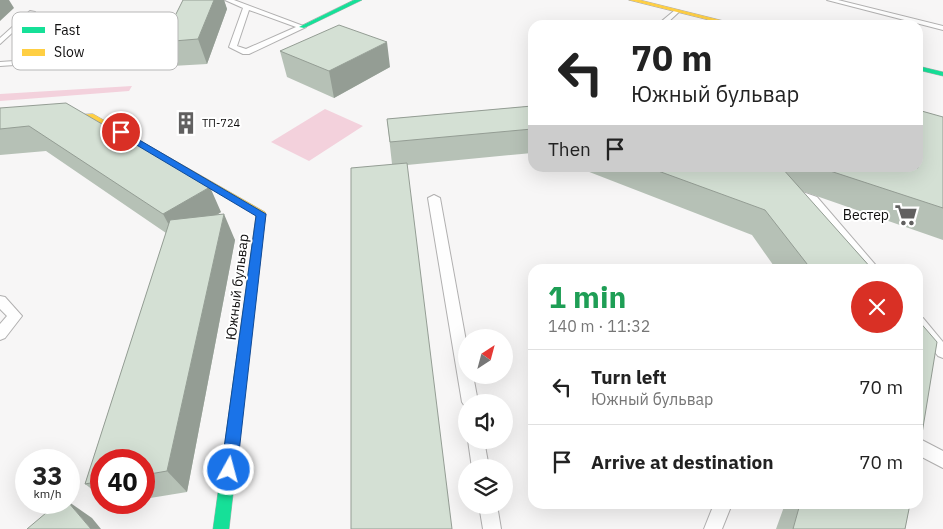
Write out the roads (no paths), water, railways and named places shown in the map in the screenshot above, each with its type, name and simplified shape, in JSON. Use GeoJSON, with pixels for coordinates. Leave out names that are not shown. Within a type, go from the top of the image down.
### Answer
{"type":"FeatureCollection","features":[{"type":"Feature","properties":{"kind":"street"},"geometry":{"type":"LineString","coordinates":[[302,27],[359,0]]}},
{"type":"Feature","properties":{"kind":"street"},"geometry":{"type":"LineString","coordinates":[[632,0],[676,8],[718,20]]}},
{"type":"Feature","properties":{"kind":"street"},"geometry":{"type":"LineString","coordinates":[[923,69],[943,74]]}},
{"type":"Feature","properties":{"kind":"street","name":"Южный бульвар"},"geometry":{"type":"LineString","coordinates":[[0,122],[93,116],[261,214],[221,529]]}},
{"type":"Feature","properties":{"kind":"lane"},"geometry":{"type":"LineString","coordinates":[[228,0],[302,27]]}},
{"type":"Feature","properties":{"kind":"lane"},"geometry":{"type":"LineString","coordinates":[[830,0],[911,20]]}},
{"type":"Feature","properties":{"kind":"lane"},"geometry":{"type":"LineString","coordinates":[[246,7],[233,46],[246,52],[302,27]]}},
{"type":"Feature","properties":{"kind":"lane"},"geometry":{"type":"LineString","coordinates":[[665,20],[676,8]]}},
{"type":"Feature","properties":{"kind":"lane"},"geometry":{"type":"LineString","coordinates":[[923,23],[943,28]]}},
{"type":"Feature","properties":{"kind":"lane"},"geometry":{"type":"LineString","coordinates":[[0,42],[12,31]]}},
{"type":"Feature","properties":{"kind":"lane"},"geometry":{"type":"LineString","coordinates":[[786,190],[813,199],[869,264]]}},
{"type":"Feature","properties":{"kind":"lane"},"geometry":{"type":"LineString","coordinates":[[434,198],[469,394]]}},
{"type":"Feature","properties":{"kind":"lane"},"geometry":{"type":"LineString","coordinates":[[0,302],[15,316],[0,334]]}},
{"type":"Feature","properties":{"kind":"lane"},"geometry":{"type":"LineString","coordinates":[[923,328],[943,352]]}},
{"type":"Feature","properties":{"kind":"lane"},"geometry":{"type":"LineString","coordinates":[[923,449],[943,460]]}},
{"type":"Feature","properties":{"kind":"lane"},"geometry":{"type":"LineString","coordinates":[[714,529],[721,509]]}},
{"type":"Feature","properties":{"kind":"lane"},"geometry":{"type":"LineString","coordinates":[[490,514],[492,529]]}},
{"type":"Feature","properties":{"kind":"place","name":"ТП-724"},"geometry":{"type":"Point","coordinates":[186,123]}},
{"type":"Feature","properties":{"kind":"place","name":"Вестер"},"geometry":{"type":"Point","coordinates":[906,215]}}]}
